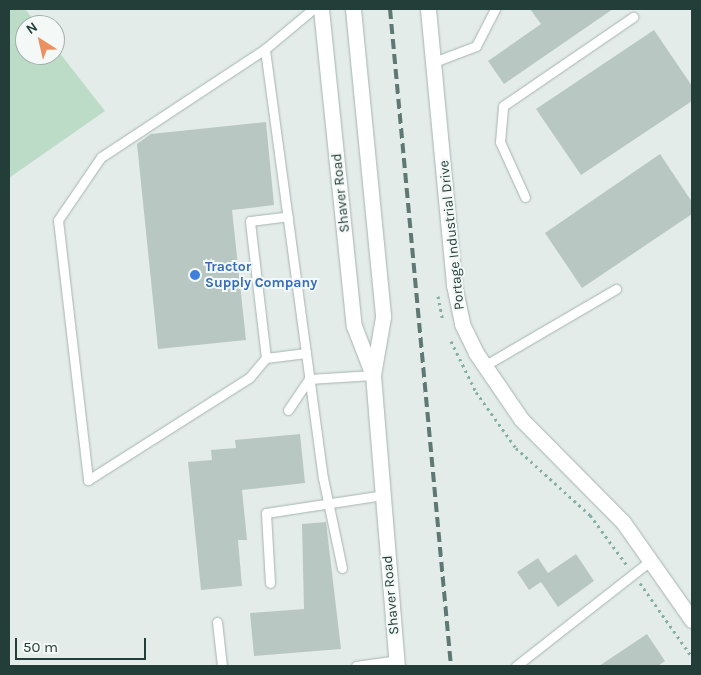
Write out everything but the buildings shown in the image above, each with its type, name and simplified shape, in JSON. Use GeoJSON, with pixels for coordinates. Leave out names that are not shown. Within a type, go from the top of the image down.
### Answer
{"type":"FeatureCollection","features":[{"type":"Feature","properties":{"kind":"main road","name":"Shaver Road"},"geometry":{"type":"LineString","coordinates":[[322,9],[354,326],[373,375]]}},
{"type":"Feature","properties":{"kind":"main road","name":"Shaver Road"},"geometry":{"type":"LineString","coordinates":[[353,9],[383,317],[373,375],[397,663]]}},
{"type":"Feature","properties":{"kind":"main road","name":"Portage Industrial Drive"},"geometry":{"type":"LineString","coordinates":[[428,9],[454,285],[462,324],[484,366],[548,451],[623,522],[692,620]]}},
{"type":"Feature","properties":{"kind":"lane"},"geometry":{"type":"LineString","coordinates":[[306,353],[266,358],[248,378],[88,480],[58,220],[101,157],[265,49],[313,9]]}},
{"type":"Feature","properties":{"kind":"lane"},"geometry":{"type":"LineString","coordinates":[[434,62],[476,46],[495,9]]}},
{"type":"Feature","properties":{"kind":"lane"},"geometry":{"type":"LineString","coordinates":[[525,198],[500,142],[503,106],[633,17]]}},
{"type":"Feature","properties":{"kind":"lane"},"geometry":{"type":"LineString","coordinates":[[265,49],[322,478],[331,503],[342,568]]}},
{"type":"Feature","properties":{"kind":"lane"},"geometry":{"type":"LineString","coordinates":[[266,358],[250,221],[288,216]]}},
{"type":"Feature","properties":{"kind":"lane"},"geometry":{"type":"LineString","coordinates":[[484,366],[616,289]]}},
{"type":"Feature","properties":{"kind":"lane"},"geometry":{"type":"LineString","coordinates":[[309,379],[373,375]]}},
{"type":"Feature","properties":{"kind":"lane"},"geometry":{"type":"LineString","coordinates":[[288,410],[309,379]]}},
{"type":"Feature","properties":{"kind":"lane"},"geometry":{"type":"LineString","coordinates":[[270,583],[266,513],[383,495]]}},
{"type":"Feature","properties":{"kind":"lane"},"geometry":{"type":"LineString","coordinates":[[516,666],[650,561]]}},
{"type":"Feature","properties":{"kind":"lane"},"geometry":{"type":"LineString","coordinates":[[216,622],[222,666]]}},
{"type":"Feature","properties":{"kind":"lane"},"geometry":{"type":"LineString","coordinates":[[356,666],[397,663]]}},
{"type":"Feature","properties":{"kind":"green space"},"geometry":{"type":"Polygon","coordinates":[[[9,9],[25,9],[30,15],[15,15],[15,65],[65,65],[65,60],[105,111],[9,178],[9,9]]]}},
{"type":"Feature","properties":{"kind":"railway"},"geometry":{"type":"LineString","coordinates":[[390,9],[451,666]]}},
{"type":"Feature","properties":{"kind":"place","name":"Tractor Supply Company"},"geometry":{"type":"Point","coordinates":[195,275]}}]}
